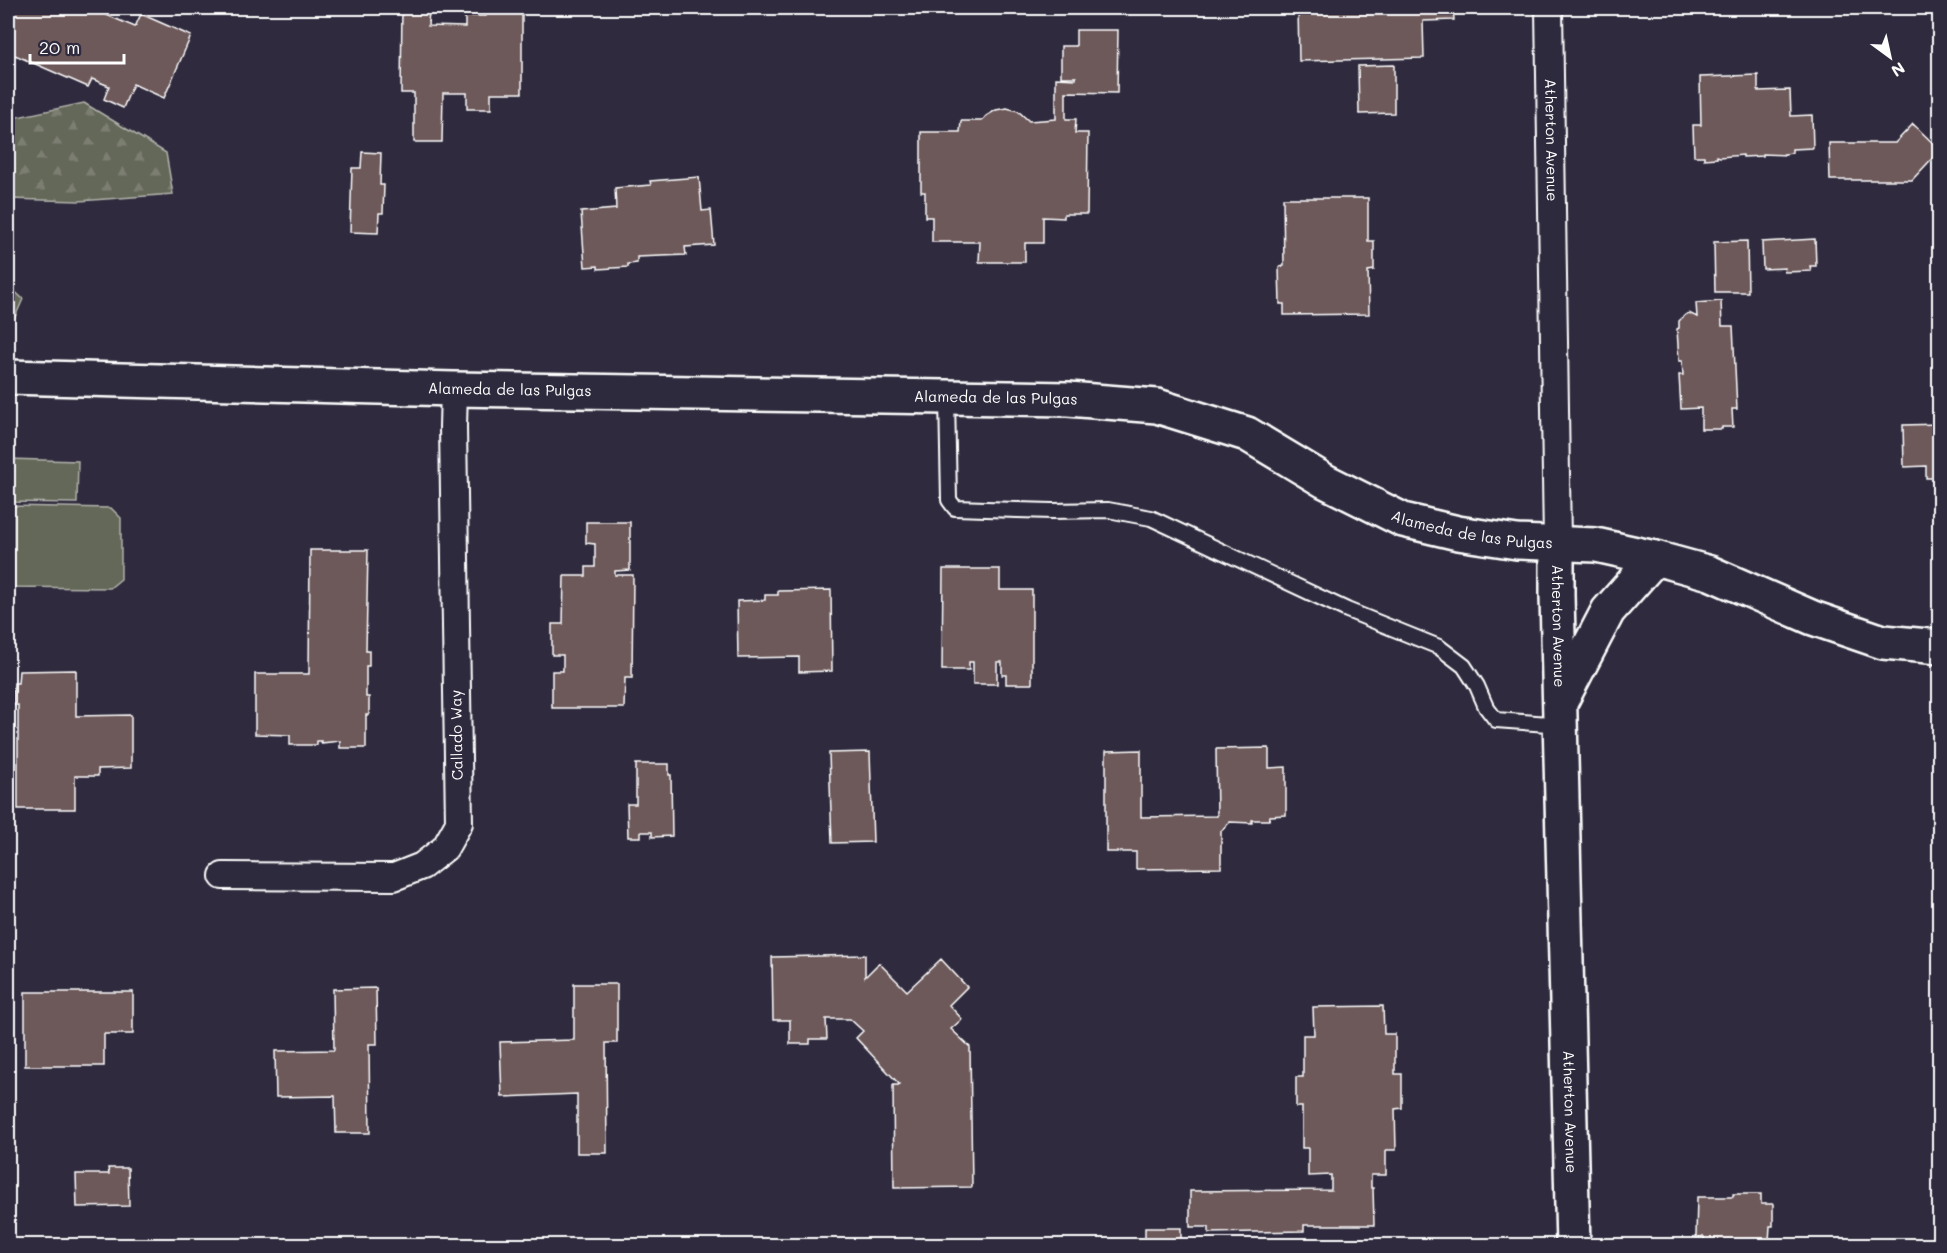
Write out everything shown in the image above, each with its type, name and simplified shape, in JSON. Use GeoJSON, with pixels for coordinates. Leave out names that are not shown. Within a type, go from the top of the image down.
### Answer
{"type":"FeatureCollection","features":[{"type":"Feature","properties":{"kind":"main road","name":"Alameda de las Pulgas"},"geometry":{"type":"LineString","coordinates":[[8,377],[454,389],[1068,399],[1157,406],[1247,434],[1324,481],[1403,520],[1458,533],[1517,542],[1596,545],[1655,558],[1710,573],[1814,618],[1883,642],[1940,647]]}},
{"type":"Feature","properties":{"kind":"main road","name":"Atherton Avenue"},"geometry":{"type":"LineString","coordinates":[[1557,543],[1573,1245]]}},
{"type":"Feature","properties":{"kind":"main road"},"geometry":{"type":"LineString","coordinates":[[1561,713],[1608,611],[1655,558]]}},
{"type":"Feature","properties":{"kind":"street","name":"Atherton Avenue"},"geometry":{"type":"LineString","coordinates":[[1549,8],[1557,543]]}},
{"type":"Feature","properties":{"kind":"street","name":"Callado Way"},"geometry":{"type":"LineString","coordinates":[[223,876],[394,877],[422,866],[445,848],[459,823],[454,389]]}},
{"type":"Feature","properties":{"kind":"lane"},"geometry":{"type":"LineString","coordinates":[[947,398],[948,500],[955,508],[1108,510],[1151,518],[1347,610],[1439,647],[1464,666],[1477,686],[1486,707],[1496,720],[1561,713]]}},
{"type":"Feature","properties":{"kind":"green space"},"geometry":{"type":"Polygon","coordinates":[[[84,103],[166,153],[173,194],[79,201],[8,199],[8,119],[84,103]]]}},
{"type":"Feature","properties":{"kind":"green space"},"geometry":{"type":"Polygon","coordinates":[[[8,285],[23,299],[8,333],[8,285]]]}},
{"type":"Feature","properties":{"kind":"green space"},"geometry":{"type":"Polygon","coordinates":[[[8,459],[78,461],[77,503],[8,502],[8,459]]]}},
{"type":"Feature","properties":{"kind":"green space"},"geometry":{"type":"Polygon","coordinates":[[[8,506],[111,508],[121,518],[121,579],[110,588],[8,587],[8,506]]]}},
{"type":"Feature","properties":{"kind":"building"},"geometry":{"type":"Polygon","coordinates":[[[8,8],[90,8],[135,27],[141,14],[191,36],[164,98],[133,84],[123,108],[104,99],[109,86],[92,79],[88,87],[8,52],[8,8]]]}},
{"type":"Feature","properties":{"kind":"building"},"geometry":{"type":"Polygon","coordinates":[[[402,8],[429,8],[428,26],[465,27],[465,16],[486,16],[486,8],[522,8],[522,93],[491,93],[491,109],[467,109],[467,93],[443,93],[442,142],[414,142],[414,93],[401,93],[402,8]]]}},
{"type":"Feature","properties":{"kind":"building"},"geometry":{"type":"Polygon","coordinates":[[[1298,8],[1453,8],[1454,20],[1423,21],[1424,58],[1299,61],[1298,8]]]}},
{"type":"Feature","properties":{"kind":"building"},"geometry":{"type":"Polygon","coordinates":[[[1076,30],[1118,30],[1117,93],[1066,92],[1066,119],[1076,119],[1075,133],[1088,133],[1087,214],[1064,214],[1064,218],[1043,217],[1043,243],[1025,243],[1025,262],[979,262],[980,242],[932,242],[932,217],[925,217],[925,192],[921,192],[921,132],[960,132],[961,121],[982,121],[996,110],[1007,108],[1018,111],[1029,121],[1056,119],[1056,78],[1076,79],[1076,77],[1061,77],[1061,46],[1076,46],[1076,30]]]}},
{"type":"Feature","properties":{"kind":"building"},"geometry":{"type":"Polygon","coordinates":[[[1394,65],[1394,113],[1359,114],[1358,66],[1394,65]]]}},
{"type":"Feature","properties":{"kind":"building"},"geometry":{"type":"Polygon","coordinates":[[[1758,75],[1758,91],[1790,90],[1791,116],[1812,115],[1813,148],[1792,149],[1792,153],[1785,155],[1717,156],[1717,158],[1704,159],[1704,156],[1694,156],[1693,125],[1701,125],[1700,77],[1758,75]]]}},
{"type":"Feature","properties":{"kind":"building"},"geometry":{"type":"Polygon","coordinates":[[[1913,124],[1940,150],[1912,180],[1830,180],[1829,143],[1895,143],[1913,124]]]}},
{"type":"Feature","properties":{"kind":"building"},"geometry":{"type":"Polygon","coordinates":[[[362,152],[381,153],[380,185],[384,185],[383,213],[379,213],[378,233],[350,232],[352,168],[361,168],[362,152]]]}},
{"type":"Feature","properties":{"kind":"building"},"geometry":{"type":"Polygon","coordinates":[[[699,177],[702,211],[711,210],[714,245],[685,247],[686,255],[637,257],[637,263],[628,264],[628,267],[598,269],[598,266],[585,267],[581,212],[616,209],[615,188],[651,185],[650,181],[699,177]]]}},
{"type":"Feature","properties":{"kind":"building"},"geometry":{"type":"Polygon","coordinates":[[[1283,198],[1368,198],[1368,241],[1374,241],[1374,270],[1368,271],[1369,314],[1284,315],[1284,304],[1280,304],[1279,267],[1284,266],[1283,198]]]}},
{"type":"Feature","properties":{"kind":"building"},"geometry":{"type":"Polygon","coordinates":[[[1815,239],[1816,266],[1810,266],[1811,271],[1784,272],[1785,268],[1763,269],[1762,242],[1815,239]]]}},
{"type":"Feature","properties":{"kind":"building"},"geometry":{"type":"Polygon","coordinates":[[[1747,241],[1748,292],[1715,292],[1714,242],[1747,241]]]}},
{"type":"Feature","properties":{"kind":"building"},"geometry":{"type":"Polygon","coordinates":[[[1721,301],[1722,326],[1733,326],[1737,409],[1732,409],[1733,427],[1701,429],[1701,408],[1681,409],[1679,375],[1683,375],[1682,361],[1679,361],[1677,329],[1679,321],[1685,315],[1689,313],[1697,317],[1696,303],[1721,301]]]}},
{"type":"Feature","properties":{"kind":"building"},"geometry":{"type":"Polygon","coordinates":[[[1940,424],[1940,478],[1926,478],[1926,466],[1904,467],[1903,425],[1940,424]]]}},
{"type":"Feature","properties":{"kind":"building"},"geometry":{"type":"Polygon","coordinates":[[[586,522],[630,522],[630,570],[615,571],[615,575],[633,575],[632,678],[625,678],[624,708],[552,708],[552,671],[563,671],[563,655],[552,655],[552,624],[563,624],[564,576],[586,576],[586,567],[595,567],[595,544],[586,543],[586,522]]]}},
{"type":"Feature","properties":{"kind":"building"},"geometry":{"type":"Polygon","coordinates":[[[310,550],[368,550],[366,651],[369,651],[369,666],[366,666],[366,697],[369,697],[369,715],[366,715],[366,748],[340,748],[340,741],[321,743],[322,741],[317,741],[317,745],[290,745],[290,735],[255,734],[255,674],[309,674],[310,550]]]}},
{"type":"Feature","properties":{"kind":"building"},"geometry":{"type":"Polygon","coordinates":[[[943,569],[1000,569],[1000,590],[1032,590],[1032,684],[1006,684],[1006,675],[1002,675],[1002,662],[997,662],[997,684],[973,684],[973,662],[969,662],[969,670],[942,670],[943,569]]]}},
{"type":"Feature","properties":{"kind":"building"},"geometry":{"type":"Polygon","coordinates":[[[831,590],[832,671],[799,672],[799,657],[738,658],[737,601],[765,600],[765,595],[778,595],[778,591],[831,590]]]}},
{"type":"Feature","properties":{"kind":"building"},"geometry":{"type":"Polygon","coordinates":[[[76,670],[76,716],[131,715],[131,768],[98,769],[98,776],[75,776],[75,809],[18,809],[18,705],[13,705],[14,683],[18,683],[19,671],[76,670]]]}},
{"type":"Feature","properties":{"kind":"building"},"geometry":{"type":"Polygon","coordinates":[[[1269,748],[1269,768],[1286,767],[1286,815],[1270,816],[1269,820],[1252,820],[1252,823],[1230,822],[1221,831],[1221,868],[1136,869],[1136,852],[1106,852],[1106,751],[1141,750],[1141,817],[1217,816],[1216,749],[1269,748]]]}},
{"type":"Feature","properties":{"kind":"building"},"geometry":{"type":"Polygon","coordinates":[[[870,752],[873,842],[832,843],[829,753],[870,752]]]}},
{"type":"Feature","properties":{"kind":"building"},"geometry":{"type":"Polygon","coordinates":[[[636,764],[669,764],[672,836],[652,837],[652,832],[641,832],[641,837],[628,837],[627,804],[636,804],[636,764]]]}},
{"type":"Feature","properties":{"kind":"building"},"geometry":{"type":"Polygon","coordinates":[[[865,955],[865,977],[879,963],[907,991],[941,959],[967,987],[949,1005],[962,1019],[951,1029],[970,1047],[972,1187],[894,1188],[893,1085],[900,1085],[856,1038],[863,1031],[850,1019],[826,1019],[827,1039],[810,1039],[810,1044],[790,1044],[790,1020],[773,1020],[772,957],[865,955]]]}},
{"type":"Feature","properties":{"kind":"building"},"geometry":{"type":"Polygon","coordinates":[[[574,984],[617,984],[617,1043],[606,1043],[607,1153],[577,1153],[577,1094],[502,1097],[500,1042],[574,1040],[574,984]]]}},
{"type":"Feature","properties":{"kind":"building"},"geometry":{"type":"Polygon","coordinates":[[[376,988],[377,1044],[369,1044],[370,1133],[336,1133],[335,1096],[276,1097],[275,1051],[334,1050],[333,989],[376,988]]]}},
{"type":"Feature","properties":{"kind":"building"},"geometry":{"type":"Polygon","coordinates":[[[25,992],[133,992],[133,1034],[104,1034],[104,1066],[25,1066],[25,992]]]}},
{"type":"Feature","properties":{"kind":"building"},"geometry":{"type":"Polygon","coordinates":[[[1383,1006],[1384,1034],[1395,1034],[1395,1074],[1402,1074],[1402,1108],[1395,1109],[1396,1150],[1386,1150],[1386,1175],[1371,1175],[1374,1225],[1304,1225],[1304,1231],[1209,1233],[1209,1227],[1190,1227],[1190,1191],[1331,1190],[1331,1175],[1308,1176],[1308,1148],[1302,1148],[1302,1107],[1296,1107],[1296,1077],[1303,1077],[1303,1035],[1314,1035],[1313,1007],[1383,1006]]]}},
{"type":"Feature","properties":{"kind":"building"},"geometry":{"type":"Polygon","coordinates":[[[108,1168],[128,1168],[129,1206],[77,1207],[76,1174],[109,1174],[108,1168]]]}},
{"type":"Feature","properties":{"kind":"building"},"geometry":{"type":"Polygon","coordinates":[[[1733,1194],[1761,1194],[1761,1204],[1773,1204],[1773,1226],[1770,1226],[1769,1241],[1788,1241],[1788,1246],[1704,1246],[1704,1237],[1696,1237],[1697,1197],[1733,1197],[1733,1194]]]}},
{"type":"Feature","properties":{"kind":"building"},"geometry":{"type":"Polygon","coordinates":[[[1145,1228],[1181,1228],[1181,1246],[1145,1246],[1145,1228]]]}}]}
